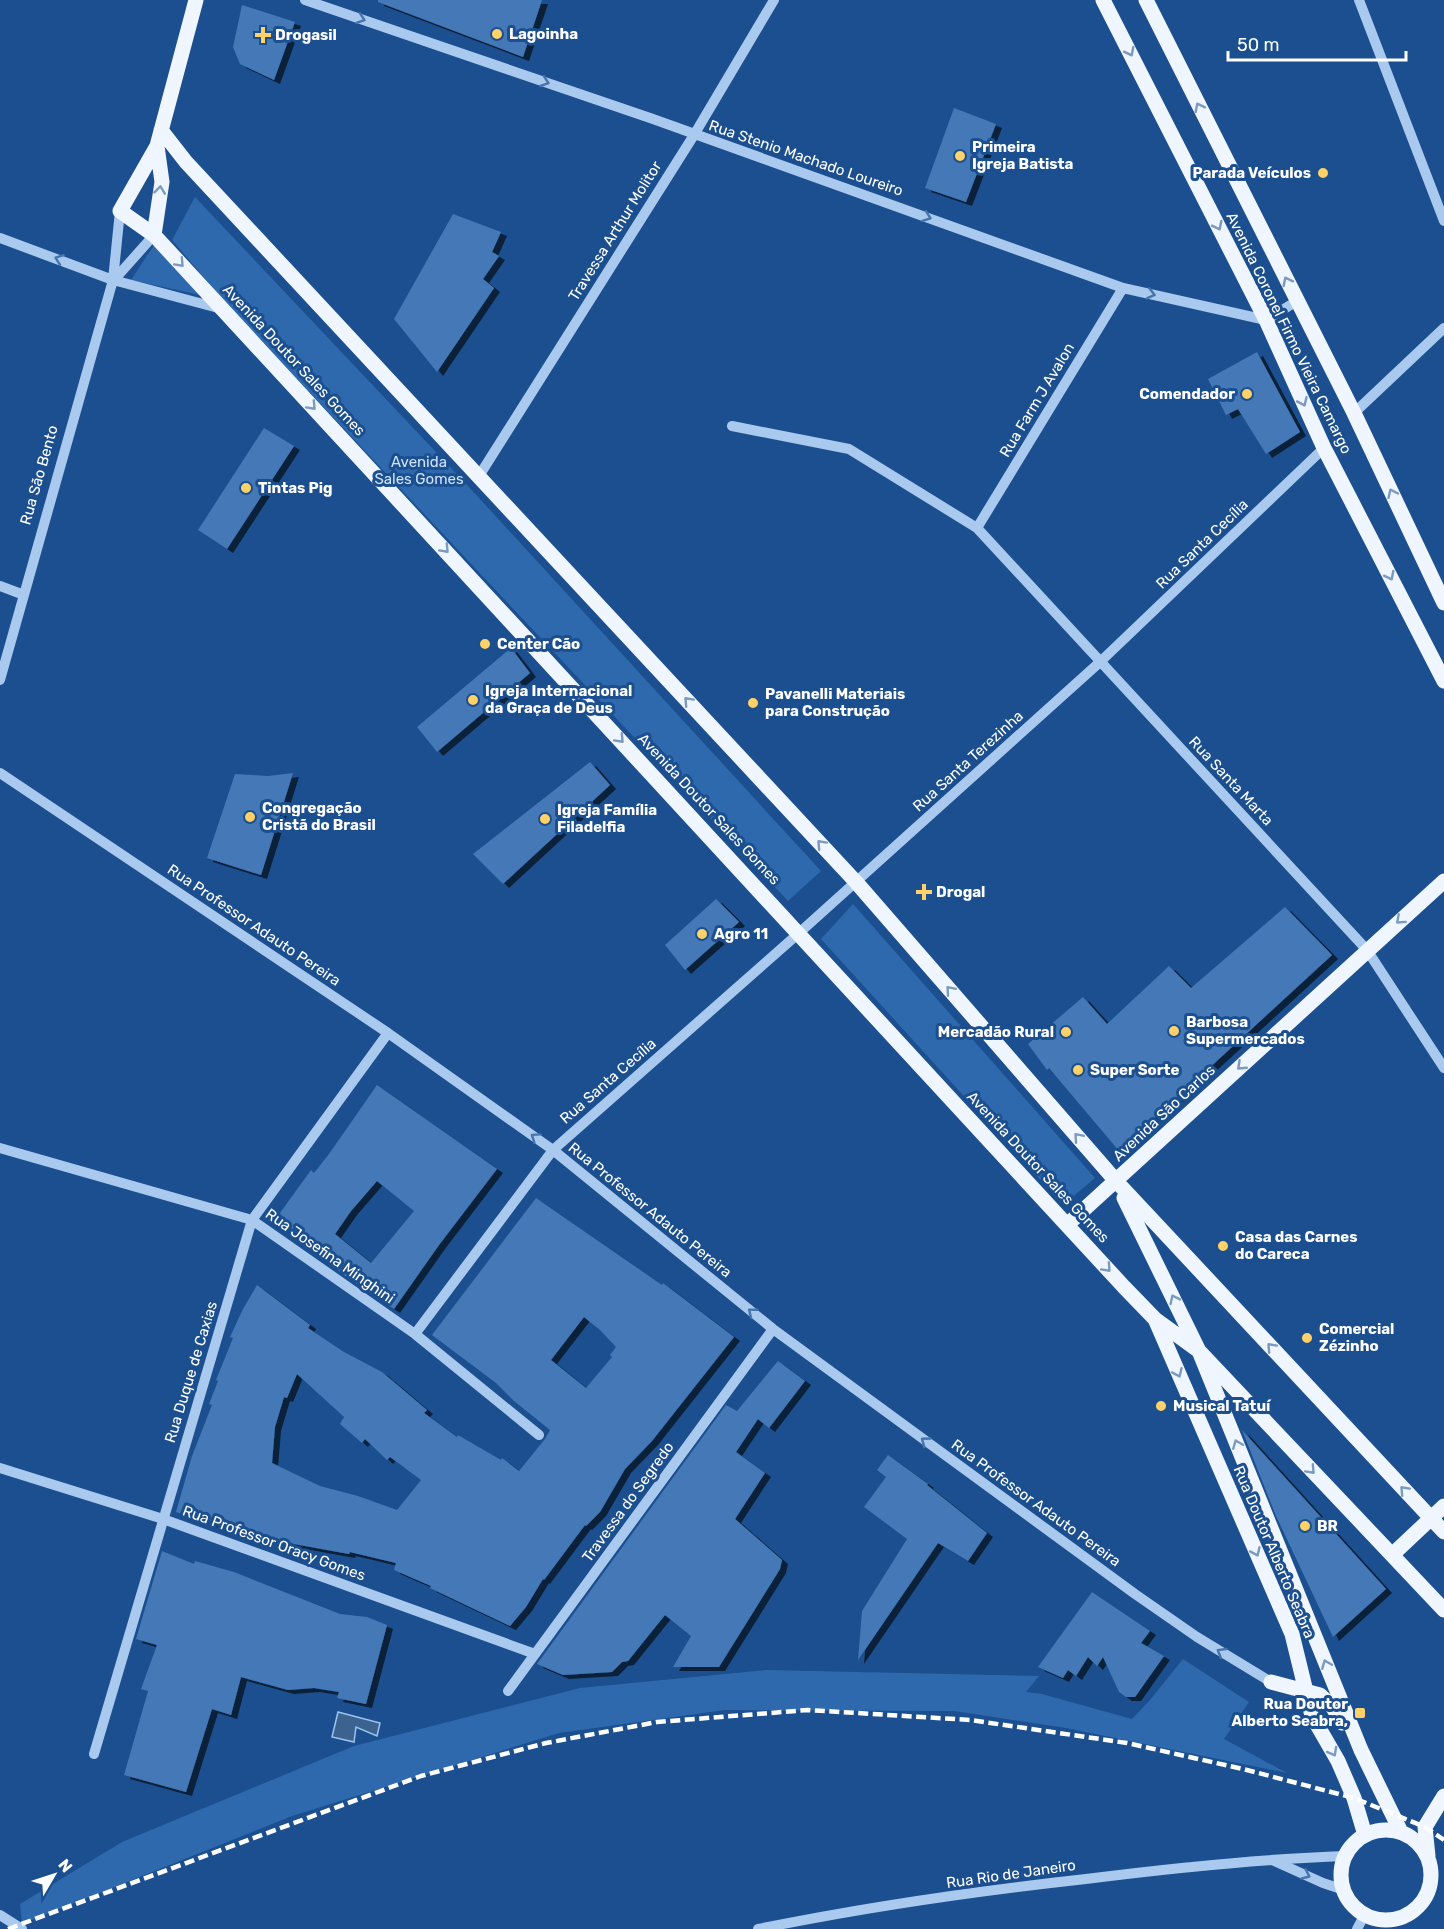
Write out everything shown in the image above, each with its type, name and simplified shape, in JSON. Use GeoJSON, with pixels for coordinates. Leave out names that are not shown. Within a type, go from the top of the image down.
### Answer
{"type":"FeatureCollection","features":[{"type":"Feature","properties":{"kind":"main road","name":"Rua São Bento"},"geometry":{"type":"LineString","coordinates":[[120,211],[157,146],[196,0]]}},
{"type":"Feature","properties":{"kind":"main road","name":"Avenida Coronel Firmo Vieira Camargo"},"geometry":{"type":"LineString","coordinates":[[1103,0],[1266,320],[1324,448],[1444,681]]}},
{"type":"Feature","properties":{"kind":"main road","name":"Avenida Coronel Firmo Vieira Camargo"},"geometry":{"type":"LineString","coordinates":[[1146,0],[1354,413],[1444,603]]}},
{"type":"Feature","properties":{"kind":"main road","name":"Avenida Doutor Sales Gomes"},"geometry":{"type":"LineString","coordinates":[[161,130],[186,162],[856,882],[1116,1181],[1444,1532]]}},
{"type":"Feature","properties":{"kind":"main road","name":"Rua São Bento"},"geometry":{"type":"LineString","coordinates":[[154,235],[162,182],[157,146]]}},
{"type":"Feature","properties":{"kind":"main road","name":"Avenida Doutor Sales Gomes"},"geometry":{"type":"LineString","coordinates":[[120,211],[154,235],[1155,1319],[1199,1351],[1444,1610]]}},
{"type":"Feature","properties":{"kind":"main road","name":"Avenida São Carlos"},"geometry":{"type":"LineString","coordinates":[[1067,1225],[1444,881]]}},
{"type":"Feature","properties":{"kind":"main road","name":"Avenida Doutor Sales Gomes"},"geometry":{"type":"LineString","coordinates":[[1116,1181],[1199,1351]]}},
{"type":"Feature","properties":{"kind":"main road","name":"Rua Doutor Alberto Seabra"},"geometry":{"type":"LineString","coordinates":[[1155,1319],[1292,1634],[1312,1716],[1338,1761],[1354,1798],[1365,1835]]}},
{"type":"Feature","properties":{"kind":"main road","name":"Rua Doutor Alberto Seabra"},"geometry":{"type":"LineString","coordinates":[[1199,1351],[1361,1750],[1401,1832]]}},
{"type":"Feature","properties":{"kind":"main road"},"geometry":{"type":"LineString","coordinates":[[1392,1555],[1444,1506]]}},
{"type":"Feature","properties":{"kind":"main road"},"geometry":{"type":"LineString","coordinates":[[1271,1682],[1320,1695],[1332,1706],[1361,1750]]}},
{"type":"Feature","properties":{"kind":"main road"},"geometry":{"type":"LineString","coordinates":[[1428,1856],[1419,1844],[1401,1832],[1382,1830],[1365,1835],[1357,1840],[1345,1856],[1341,1876],[1344,1890],[1351,1903],[1375,1919],[1404,1917],[1421,1904],[1426,1898],[1431,1877],[1425,1827],[1444,1796]]}},
{"type":"Feature","properties":{"kind":"main road"},"geometry":{"type":"LineString","coordinates":[[1431,1877],[1444,1893]]}},
{"type":"Feature","properties":{"kind":"main road"},"geometry":{"type":"LineString","coordinates":[[1395,1919],[1412,1929]]}},
{"type":"Feature","properties":{"kind":"street","name":"Rua Stenio Machado Loureiro"},"geometry":{"type":"LineString","coordinates":[[305,0],[694,135],[1123,288],[1266,320]]}},
{"type":"Feature","properties":{"kind":"street","name":"Travessa Arthur Molitor"},"geometry":{"type":"LineString","coordinates":[[479,476],[694,135],[774,0]]}},
{"type":"Feature","properties":{"kind":"street"},"geometry":{"type":"LineString","coordinates":[[1359,0],[1444,221]]}},
{"type":"Feature","properties":{"kind":"street","name":"Rua São Bento"},"geometry":{"type":"LineString","coordinates":[[0,680],[113,280],[120,211]]}},
{"type":"Feature","properties":{"kind":"street","name":"Rua São Bento"},"geometry":{"type":"LineString","coordinates":[[113,280],[154,235]]}},
{"type":"Feature","properties":{"kind":"street"},"geometry":{"type":"LineString","coordinates":[[0,238],[113,280],[223,309]]}},
{"type":"Feature","properties":{"kind":"street","name":"Rua Farm J Avalon"},"geometry":{"type":"LineString","coordinates":[[977,528],[1123,288]]}},
{"type":"Feature","properties":{"kind":"street"},"geometry":{"type":"LineString","coordinates":[[1266,320],[1297,301]]}},
{"type":"Feature","properties":{"kind":"street"},"geometry":{"type":"LineString","coordinates":[[1354,413],[1444,328]]}},
{"type":"Feature","properties":{"kind":"street","name":"Rua Santa Marta"},"geometry":{"type":"LineString","coordinates":[[732,426],[849,449],[977,528],[1367,950],[1444,1068]]}},
{"type":"Feature","properties":{"kind":"street","name":"Rua Santa Cecília"},"geometry":{"type":"LineString","coordinates":[[1100,662],[1324,448]]}},
{"type":"Feature","properties":{"kind":"street"},"geometry":{"type":"LineString","coordinates":[[0,586],[24,595]]}},
{"type":"Feature","properties":{"kind":"street","name":"Rua Santa Terezinha"},"geometry":{"type":"LineString","coordinates":[[856,882],[1100,662]]}},
{"type":"Feature","properties":{"kind":"street","name":"Rua Professor Adauto Pereira"},"geometry":{"type":"LineString","coordinates":[[0,774],[388,1033],[553,1150],[773,1329],[1135,1594],[1197,1637],[1271,1682]]}},
{"type":"Feature","properties":{"kind":"street","name":"Rua Santa Cecília"},"geometry":{"type":"LineString","coordinates":[[414,1334],[553,1150],[856,882]]}},
{"type":"Feature","properties":{"kind":"street","name":"Rua Duque de Caxias"},"geometry":{"type":"LineString","coordinates":[[94,1754],[252,1220],[388,1033]]}},
{"type":"Feature","properties":{"kind":"street","name":"Rua Josefina Minghini"},"geometry":{"type":"LineString","coordinates":[[0,1148],[252,1220],[414,1334],[539,1435]]}},
{"type":"Feature","properties":{"kind":"street","name":"Travessa do Segredo"},"geometry":{"type":"LineString","coordinates":[[508,1691],[773,1329]]}},
{"type":"Feature","properties":{"kind":"street","name":"Rua Professor Oracy Gomes"},"geometry":{"type":"LineString","coordinates":[[0,1468],[163,1519],[535,1654]]}},
{"type":"Feature","properties":{"kind":"street","name":"Rua Rio de Janeiro"},"geometry":{"type":"LineString","coordinates":[[758,1929],[838,1913],[1038,1884],[1269,1859],[1345,1856]]}},
{"type":"Feature","properties":{"kind":"street"},"geometry":{"type":"LineString","coordinates":[[1269,1859],[1344,1890]]}},
{"type":"Feature","properties":{"kind":"street"},"geometry":{"type":"LineString","coordinates":[[1357,1929],[1365,1914]]}},
{"type":"Feature","properties":{"kind":"street"},"geometry":{"type":"LineString","coordinates":[[0,1915],[22,1929]]}},
{"type":"Feature","properties":{"kind":"green space","name":"Avenida Sales Gomes"},"geometry":{"type":"Polygon","coordinates":[[[195,197],[469,487],[821,871],[788,901],[224,301],[172,240],[195,197]]]}},
{"type":"Feature","properties":{"kind":"green space"},"geometry":{"type":"Polygon","coordinates":[[[154,245],[200,295],[131,280],[154,245]]]}},
{"type":"Feature","properties":{"kind":"green space"},"geometry":{"type":"Polygon","coordinates":[[[853,904],[1095,1178],[1063,1205],[821,939],[853,904]]]}},
{"type":"Feature","properties":{"kind":"green space"},"geometry":{"type":"Polygon","coordinates":[[[1183,1659],[1249,1702],[1224,1739],[1287,1773],[1066,1728],[954,1711],[725,1710],[559,1733],[292,1816],[22,1924],[20,1904],[122,1842],[354,1746],[580,1688],[766,1670],[1039,1676],[1026,1692],[1042,1694],[1132,1719],[1183,1659]]]}},
{"type":"Feature","properties":{"kind":"shaded area"},"geometry":{"type":"Polygon","coordinates":[[[338,1712],[380,1723],[377,1736],[356,1727],[354,1742],[332,1737],[338,1712]]]}},
{"type":"Feature","properties":{"kind":"building","name":"Lagoinha"},"geometry":{"type":"Polygon","coordinates":[[[378,0],[542,0],[523,57],[378,2],[378,0]]]}},
{"type":"Feature","properties":{"kind":"building","name":"Drogasil"},"geometry":{"type":"Polygon","coordinates":[[[242,5],[295,22],[274,80],[240,64],[233,47],[242,5]]]}},
{"type":"Feature","properties":{"kind":"building","name":"Primeira Igreja Batista"},"geometry":{"type":"Polygon","coordinates":[[[954,108],[996,124],[966,202],[925,188],[954,108]]]}},
{"type":"Feature","properties":{"kind":"building"},"geometry":{"type":"Polygon","coordinates":[[[453,214],[501,232],[492,252],[499,256],[483,279],[494,288],[437,372],[394,319],[453,214]]]}},
{"type":"Feature","properties":{"kind":"building","name":"Comendador"},"geometry":{"type":"Polygon","coordinates":[[[1257,352],[1300,432],[1266,454],[1238,409],[1226,415],[1208,379],[1257,352]]]}},
{"type":"Feature","properties":{"kind":"building","name":"Tintas Pig"},"geometry":{"type":"Polygon","coordinates":[[[264,428],[294,446],[227,549],[198,530],[264,428]]]}},
{"type":"Feature","properties":{"kind":"building","name":"Igreja Internacional da Graça de Deus"},"geometry":{"type":"Polygon","coordinates":[[[511,648],[530,673],[437,752],[417,727],[511,648]]]}},
{"type":"Feature","properties":{"kind":"building","name":"Igreja Família Filadelfia"},"geometry":{"type":"Polygon","coordinates":[[[590,762],[610,785],[503,884],[473,854],[590,762]]]}},
{"type":"Feature","properties":{"kind":"building","name":"Congregação Cristã do Brasil"},"geometry":{"type":"Polygon","coordinates":[[[293,773],[261,875],[207,858],[235,774],[268,776],[293,773]]]}},
{"type":"Feature","properties":{"kind":"building","name":"Agro 11"},"geometry":{"type":"Polygon","coordinates":[[[716,899],[739,922],[685,970],[665,945],[716,899]]]}},
{"type":"Feature","properties":{"kind":"building","name":"Barbosa Supermercados"},"geometry":{"type":"Polygon","coordinates":[[[1285,907],[1332,955],[1119,1151],[1049,1068],[1047,1070],[1028,1044],[1083,997],[1107,1024],[1169,966],[1191,988],[1285,907]]]}},
{"type":"Feature","properties":{"kind":"building"},"geometry":{"type":"Polygon","coordinates":[[[377,1085],[497,1169],[394,1309],[349,1279],[275,1220],[311,1170],[314,1173],[377,1085]],[[377,1181],[335,1234],[371,1263],[414,1211],[377,1181]]]}},
{"type":"Feature","properties":{"kind":"building"},"geometry":{"type":"Polygon","coordinates":[[[536,1198],[662,1285],[663,1283],[734,1337],[652,1441],[625,1469],[600,1512],[585,1525],[510,1626],[394,1570],[396,1563],[350,1552],[349,1554],[294,1544],[241,1527],[239,1532],[176,1512],[192,1456],[212,1405],[209,1404],[218,1381],[216,1380],[233,1338],[230,1337],[257,1285],[310,1325],[308,1328],[344,1352],[382,1372],[427,1410],[424,1413],[457,1437],[458,1435],[501,1460],[502,1458],[519,1471],[550,1430],[496,1383],[432,1335],[536,1198]],[[584,1317],[551,1360],[586,1388],[612,1357],[610,1355],[616,1347],[584,1317]],[[297,1374],[287,1398],[284,1397],[275,1427],[272,1463],[320,1486],[397,1510],[421,1480],[390,1457],[387,1460],[365,1439],[362,1443],[340,1424],[344,1417],[297,1374]]]}},
{"type":"Feature","properties":{"kind":"building"},"geometry":{"type":"Polygon","coordinates":[[[778,1361],[805,1381],[769,1428],[758,1419],[736,1452],[765,1473],[735,1519],[782,1560],[780,1569],[719,1667],[673,1667],[691,1636],[665,1615],[628,1661],[622,1662],[612,1672],[563,1675],[537,1664],[726,1405],[737,1411],[778,1361]]]}},
{"type":"Feature","properties":{"kind":"building","name":"BR"},"geometry":{"type":"Polygon","coordinates":[[[1242,1430],[1386,1589],[1333,1637],[1276,1516],[1242,1430]]]}},
{"type":"Feature","properties":{"kind":"building"},"geometry":{"type":"Polygon","coordinates":[[[888,1455],[928,1484],[987,1533],[968,1561],[938,1543],[858,1660],[862,1611],[907,1539],[864,1507],[886,1477],[877,1470],[888,1455]]]}},
{"type":"Feature","properties":{"kind":"building"},"geometry":{"type":"Polygon","coordinates":[[[162,1551],[194,1564],[195,1561],[234,1572],[340,1614],[367,1617],[387,1625],[366,1704],[337,1698],[339,1692],[314,1688],[288,1690],[241,1677],[231,1715],[212,1709],[186,1792],[124,1775],[148,1691],[141,1689],[157,1645],[136,1639],[162,1551]]]}},
{"type":"Feature","properties":{"kind":"building"},"geometry":{"type":"Polygon","coordinates":[[[1092,1592],[1150,1631],[1141,1643],[1164,1656],[1135,1697],[1126,1697],[1119,1692],[1103,1657],[1097,1666],[1088,1657],[1076,1676],[1068,1670],[1063,1678],[1038,1667],[1092,1592]]]}},
{"type":"Feature","properties":{"kind":"railway"},"geometry":{"type":"LineString","coordinates":[[8,1929],[421,1776],[546,1743],[657,1722],[808,1710],[970,1720],[1127,1743],[1243,1769],[1354,1798],[1425,1827],[1444,1840]]}},
{"type":"Feature","properties":{"kind":"place","name":"Lagoinha"},"geometry":{"type":"Point","coordinates":[497,34]}},
{"type":"Feature","properties":{"kind":"place","name":"Drogasil"},"geometry":{"type":"Point","coordinates":[263,35]}},
{"type":"Feature","properties":{"kind":"place","name":"Primeira Igreja Batista"},"geometry":{"type":"Point","coordinates":[960,156]}},
{"type":"Feature","properties":{"kind":"place","name":"Parada Veículos"},"geometry":{"type":"Point","coordinates":[1323,173]}},
{"type":"Feature","properties":{"kind":"place","name":"Comendador"},"geometry":{"type":"Point","coordinates":[1247,394]}},
{"type":"Feature","properties":{"kind":"place","name":"Tintas Pig"},"geometry":{"type":"Point","coordinates":[246,488]}},
{"type":"Feature","properties":{"kind":"place","name":"Center Cão"},"geometry":{"type":"Point","coordinates":[485,644]}},
{"type":"Feature","properties":{"kind":"place","name":"Igreja Internacional da Graça de Deus"},"geometry":{"type":"Point","coordinates":[473,700]}},
{"type":"Feature","properties":{"kind":"place","name":"Pavanelli Materiais para Construção"},"geometry":{"type":"Point","coordinates":[753,703]}},
{"type":"Feature","properties":{"kind":"place","name":"Congregação Cristã do Brasil"},"geometry":{"type":"Point","coordinates":[250,817]}},
{"type":"Feature","properties":{"kind":"place","name":"Igreja Família Filadelfia"},"geometry":{"type":"Point","coordinates":[545,819]}},
{"type":"Feature","properties":{"kind":"place","name":"Drogal"},"geometry":{"type":"Point","coordinates":[924,892]}},
{"type":"Feature","properties":{"kind":"place","name":"Agro 11"},"geometry":{"type":"Point","coordinates":[702,934]}},
{"type":"Feature","properties":{"kind":"place","name":"Barbosa Supermercados"},"geometry":{"type":"Point","coordinates":[1174,1031]}},
{"type":"Feature","properties":{"kind":"place","name":"Mercadão Rural"},"geometry":{"type":"Point","coordinates":[1066,1032]}},
{"type":"Feature","properties":{"kind":"place","name":"Super Sorte"},"geometry":{"type":"Point","coordinates":[1078,1070]}},
{"type":"Feature","properties":{"kind":"place","name":"Casa das Carnes do Careca"},"geometry":{"type":"Point","coordinates":[1223,1246]}},
{"type":"Feature","properties":{"kind":"place","name":"Comercial Zézinho"},"geometry":{"type":"Point","coordinates":[1307,1338]}},
{"type":"Feature","properties":{"kind":"place","name":"Musical Tatuí"},"geometry":{"type":"Point","coordinates":[1161,1406]}},
{"type":"Feature","properties":{"kind":"place","name":"BR"},"geometry":{"type":"Point","coordinates":[1305,1526]}},
{"type":"Feature","properties":{"kind":"place","name":"Rua Doutor Alberto Seabra,"},"geometry":{"type":"Point","coordinates":[1360,1713]}}]}
